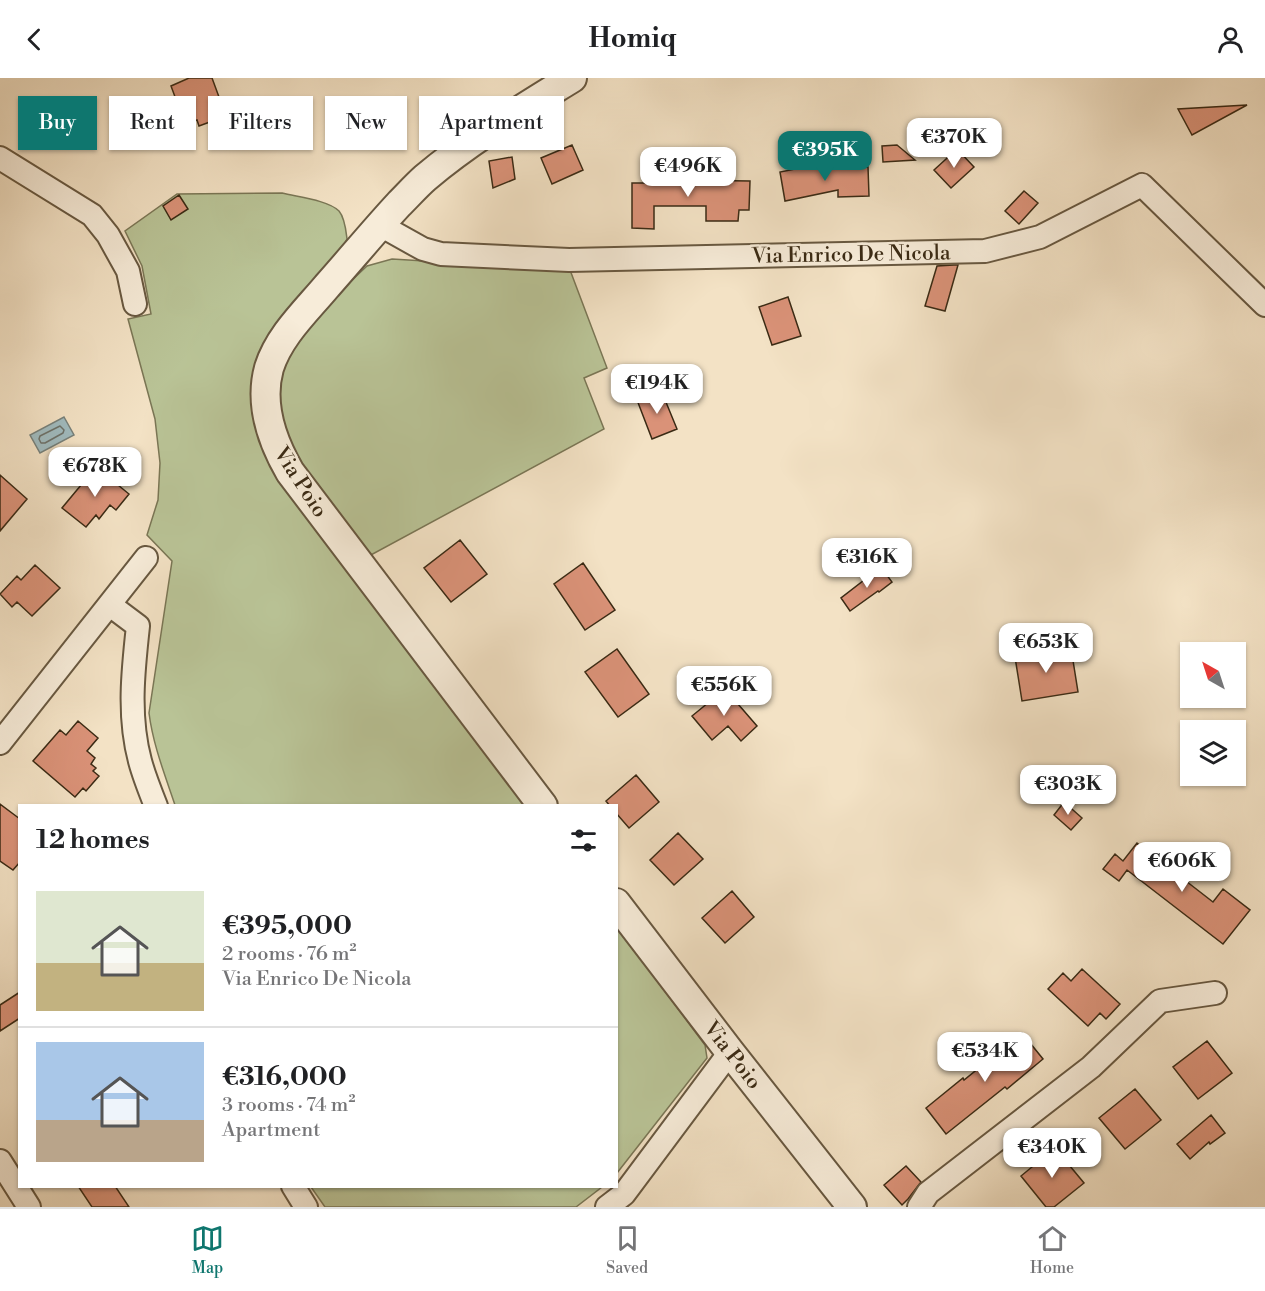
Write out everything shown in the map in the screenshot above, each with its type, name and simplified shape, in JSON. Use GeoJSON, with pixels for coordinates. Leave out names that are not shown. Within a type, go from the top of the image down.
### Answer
{"type":"FeatureCollection","features":[{"type":"Feature","properties":{"kind":"street","name":"Via Poio"},"geometry":{"type":"LineString","coordinates":[[541,804],[290,472],[271,434],[266,390],[270,368],[277,349],[291,328],[423,179],[452,156],[572,78]]}},
{"type":"Feature","properties":{"kind":"street"},"geometry":{"type":"LineString","coordinates":[[0,158],[92,215],[108,235],[128,271],[135,304]]}},
{"type":"Feature","properties":{"kind":"street","name":"Via Enrico De Nicola"},"geometry":{"type":"LineString","coordinates":[[380,225],[423,249],[441,254],[557,260],[985,251],[1040,237],[1142,185],[1265,305]]}},
{"type":"Feature","properties":{"kind":"street"},"geometry":{"type":"LineString","coordinates":[[0,743],[146,558]]}},
{"type":"Feature","properties":{"kind":"street"},"geometry":{"type":"LineString","coordinates":[[110,604],[138,626],[131,694],[134,730],[140,761],[155,804]]}},
{"type":"Feature","properties":{"kind":"street","name":"Via Poio"},"geometry":{"type":"LineString","coordinates":[[618,906],[852,1207]]}},
{"type":"Feature","properties":{"kind":"street"},"geometry":{"type":"LineString","coordinates":[[919,1207],[928,1192],[1091,1067],[1160,1001],[1215,993]]}},
{"type":"Feature","properties":{"kind":"street"},"geometry":{"type":"LineString","coordinates":[[608,1207],[624,1194],[730,1052]]}},
{"type":"Feature","properties":{"kind":"street"},"geometry":{"type":"LineString","coordinates":[[0,1161],[28,1207]]}},
{"type":"Feature","properties":{"kind":"street"},"geometry":{"type":"LineString","coordinates":[[293,1188],[306,1207]]}},
{"type":"Feature","properties":{"kind":"green space"},"geometry":{"type":"Polygon","coordinates":[[[282,193],[334,207],[343,217],[347,239],[255,411],[524,804],[175,804],[156,748],[149,713],[172,561],[147,535],[158,500],[160,463],[155,419],[128,319],[151,314],[142,266],[125,231],[177,194],[282,193]]]}},
{"type":"Feature","properties":{"kind":"green space"},"geometry":{"type":"Polygon","coordinates":[[[392,259],[570,270],[607,368],[584,378],[604,429],[369,556],[297,463],[283,420],[279,395],[282,371],[289,354],[303,333],[367,266],[392,259]]]}},
{"type":"Feature","properties":{"kind":"green space"},"geometry":{"type":"Polygon","coordinates":[[[618,928],[705,1045],[707,1058],[618,1172],[618,928]]]}},
{"type":"Feature","properties":{"kind":"green space"},"geometry":{"type":"Polygon","coordinates":[[[312,1188],[601,1188],[576,1207],[325,1207],[312,1188]]]}},
{"type":"Feature","properties":{"kind":"water"},"geometry":{"type":"Polygon","coordinates":[[[64,417],[74,435],[40,453],[30,435],[64,417]]]}},
{"type":"Feature","properties":{"kind":"building"},"geometry":{"type":"Polygon","coordinates":[[[189,78],[212,78],[219,96],[208,96],[208,123],[199,126],[196,120],[196,96],[175,96],[171,86],[189,78]]]}},
{"type":"Feature","properties":{"kind":"building"},"geometry":{"type":"Polygon","coordinates":[[[1247,105],[1192,135],[1178,109],[1247,105]]]}},
{"type":"Feature","properties":{"kind":"building"},"geometry":{"type":"Polygon","coordinates":[[[572,145],[583,170],[552,184],[541,158],[572,145]]]}},
{"type":"Feature","properties":{"kind":"building"},"geometry":{"type":"Polygon","coordinates":[[[897,145],[915,160],[883,162],[882,146],[897,145]]]}},
{"type":"Feature","properties":{"kind":"building"},"geometry":{"type":"Polygon","coordinates":[[[957,149],[974,167],[951,188],[934,170],[957,149]]]}},
{"type":"Feature","properties":{"kind":"building"},"geometry":{"type":"Polygon","coordinates":[[[512,157],[515,179],[493,188],[489,161],[512,157]]]}},
{"type":"Feature","properties":{"kind":"building"},"geometry":{"type":"Polygon","coordinates":[[[810,166],[811,169],[868,167],[869,196],[838,197],[838,190],[785,201],[780,172],[810,166]]]}},
{"type":"Feature","properties":{"kind":"building"},"geometry":{"type":"Polygon","coordinates":[[[662,171],[680,171],[680,180],[750,181],[749,210],[739,210],[738,221],[706,221],[706,206],[654,206],[654,229],[632,228],[632,183],[645,183],[645,177],[662,177],[662,171]]]}},
{"type":"Feature","properties":{"kind":"building"},"geometry":{"type":"Polygon","coordinates":[[[1024,191],[1038,203],[1019,224],[1005,211],[1024,191]]]}},
{"type":"Feature","properties":{"kind":"building"},"geometry":{"type":"Polygon","coordinates":[[[179,195],[188,209],[171,220],[163,206],[179,195]]]}},
{"type":"Feature","properties":{"kind":"building"},"geometry":{"type":"Polygon","coordinates":[[[958,265],[945,311],[925,306],[937,266],[958,265]]]}},
{"type":"Feature","properties":{"kind":"building"},"geometry":{"type":"Polygon","coordinates":[[[788,297],[801,336],[772,345],[759,307],[788,297]]]}},
{"type":"Feature","properties":{"kind":"building"},"geometry":{"type":"Polygon","coordinates":[[[661,390],[677,429],[652,439],[637,400],[661,390]]]}},
{"type":"Feature","properties":{"kind":"building"},"geometry":{"type":"Polygon","coordinates":[[[96,467],[129,494],[116,510],[110,505],[99,519],[96,515],[86,527],[62,508],[96,467]]]}},
{"type":"Feature","properties":{"kind":"building"},"geometry":{"type":"Polygon","coordinates":[[[0,475],[27,499],[0,531],[0,475]]]}},
{"type":"Feature","properties":{"kind":"building"},"geometry":{"type":"Polygon","coordinates":[[[460,540],[487,574],[451,602],[424,568],[460,540]]]}},
{"type":"Feature","properties":{"kind":"building"},"geometry":{"type":"Polygon","coordinates":[[[583,563],[615,610],[585,630],[554,584],[583,563]]]}},
{"type":"Feature","properties":{"kind":"building"},"geometry":{"type":"Polygon","coordinates":[[[35,565],[60,588],[32,616],[17,602],[12,607],[0,594],[17,576],[21,580],[35,565]]]}},
{"type":"Feature","properties":{"kind":"building"},"geometry":{"type":"Polygon","coordinates":[[[881,567],[892,582],[850,611],[841,598],[881,567]]]}},
{"type":"Feature","properties":{"kind":"building"},"geometry":{"type":"Polygon","coordinates":[[[1071,648],[1078,692],[1022,701],[1015,657],[1071,648]]]}},
{"type":"Feature","properties":{"kind":"building"},"geometry":{"type":"Polygon","coordinates":[[[617,649],[649,694],[618,717],[585,672],[617,649]]]}},
{"type":"Feature","properties":{"kind":"building"},"geometry":{"type":"Polygon","coordinates":[[[725,689],[757,726],[741,741],[728,726],[712,740],[692,716],[725,689]]]}},
{"type":"Feature","properties":{"kind":"building"},"geometry":{"type":"Polygon","coordinates":[[[78,721],[98,738],[87,751],[95,758],[91,764],[96,768],[93,771],[99,776],[86,791],[83,788],[75,797],[33,761],[60,730],[66,735],[78,721]]]}},
{"type":"Feature","properties":{"kind":"building"},"geometry":{"type":"Polygon","coordinates":[[[636,775],[659,802],[629,828],[618,815],[618,804],[608,804],[606,801],[636,775]]]}},
{"type":"Feature","properties":{"kind":"building"},"geometry":{"type":"Polygon","coordinates":[[[1064,802],[1082,818],[1071,830],[1054,815],[1064,802]]]}},
{"type":"Feature","properties":{"kind":"building"},"geometry":{"type":"Polygon","coordinates":[[[0,804],[18,818],[18,864],[13,870],[0,861],[0,804]]]}},
{"type":"Feature","properties":{"kind":"building"},"geometry":{"type":"Polygon","coordinates":[[[678,833],[703,859],[674,885],[650,860],[678,833]]]}},
{"type":"Feature","properties":{"kind":"building"},"geometry":{"type":"Polygon","coordinates":[[[1137,843],[1213,902],[1223,889],[1250,910],[1223,944],[1127,870],[1119,881],[1103,869],[1115,854],[1123,861],[1137,843]]]}},
{"type":"Feature","properties":{"kind":"building"},"geometry":{"type":"Polygon","coordinates":[[[732,891],[754,917],[725,943],[702,918],[732,891]]]}},
{"type":"Feature","properties":{"kind":"building"},"geometry":{"type":"Polygon","coordinates":[[[1082,969],[1120,1004],[1106,1019],[1100,1013],[1088,1026],[1048,989],[1063,973],[1071,981],[1082,969]]]}},
{"type":"Feature","properties":{"kind":"building"},"geometry":{"type":"Polygon","coordinates":[[[18,993],[18,1019],[0,1031],[0,1005],[18,993]]]}},
{"type":"Feature","properties":{"kind":"building"},"geometry":{"type":"Polygon","coordinates":[[[1022,1033],[1043,1059],[946,1134],[926,1108],[1022,1033]]]}},
{"type":"Feature","properties":{"kind":"building"},"geometry":{"type":"Polygon","coordinates":[[[1207,1041],[1232,1073],[1198,1099],[1173,1067],[1207,1041]]]}},
{"type":"Feature","properties":{"kind":"building"},"geometry":{"type":"Polygon","coordinates":[[[1135,1089],[1161,1120],[1125,1149],[1099,1118],[1135,1089]]]}},
{"type":"Feature","properties":{"kind":"building"},"geometry":{"type":"Polygon","coordinates":[[[1211,1115],[1225,1133],[1210,1144],[1209,1142],[1190,1159],[1177,1144],[1211,1115]]]}},
{"type":"Feature","properties":{"kind":"building"},"geometry":{"type":"Polygon","coordinates":[[[1055,1148],[1084,1183],[1054,1207],[1046,1207],[1021,1176],[1055,1148]]]}},
{"type":"Feature","properties":{"kind":"building"},"geometry":{"type":"Polygon","coordinates":[[[906,1166],[921,1182],[902,1205],[884,1185],[906,1166]]]}},
{"type":"Feature","properties":{"kind":"building"},"geometry":{"type":"Polygon","coordinates":[[[79,1188],[116,1188],[129,1207],[92,1207],[79,1188]]]}}]}
